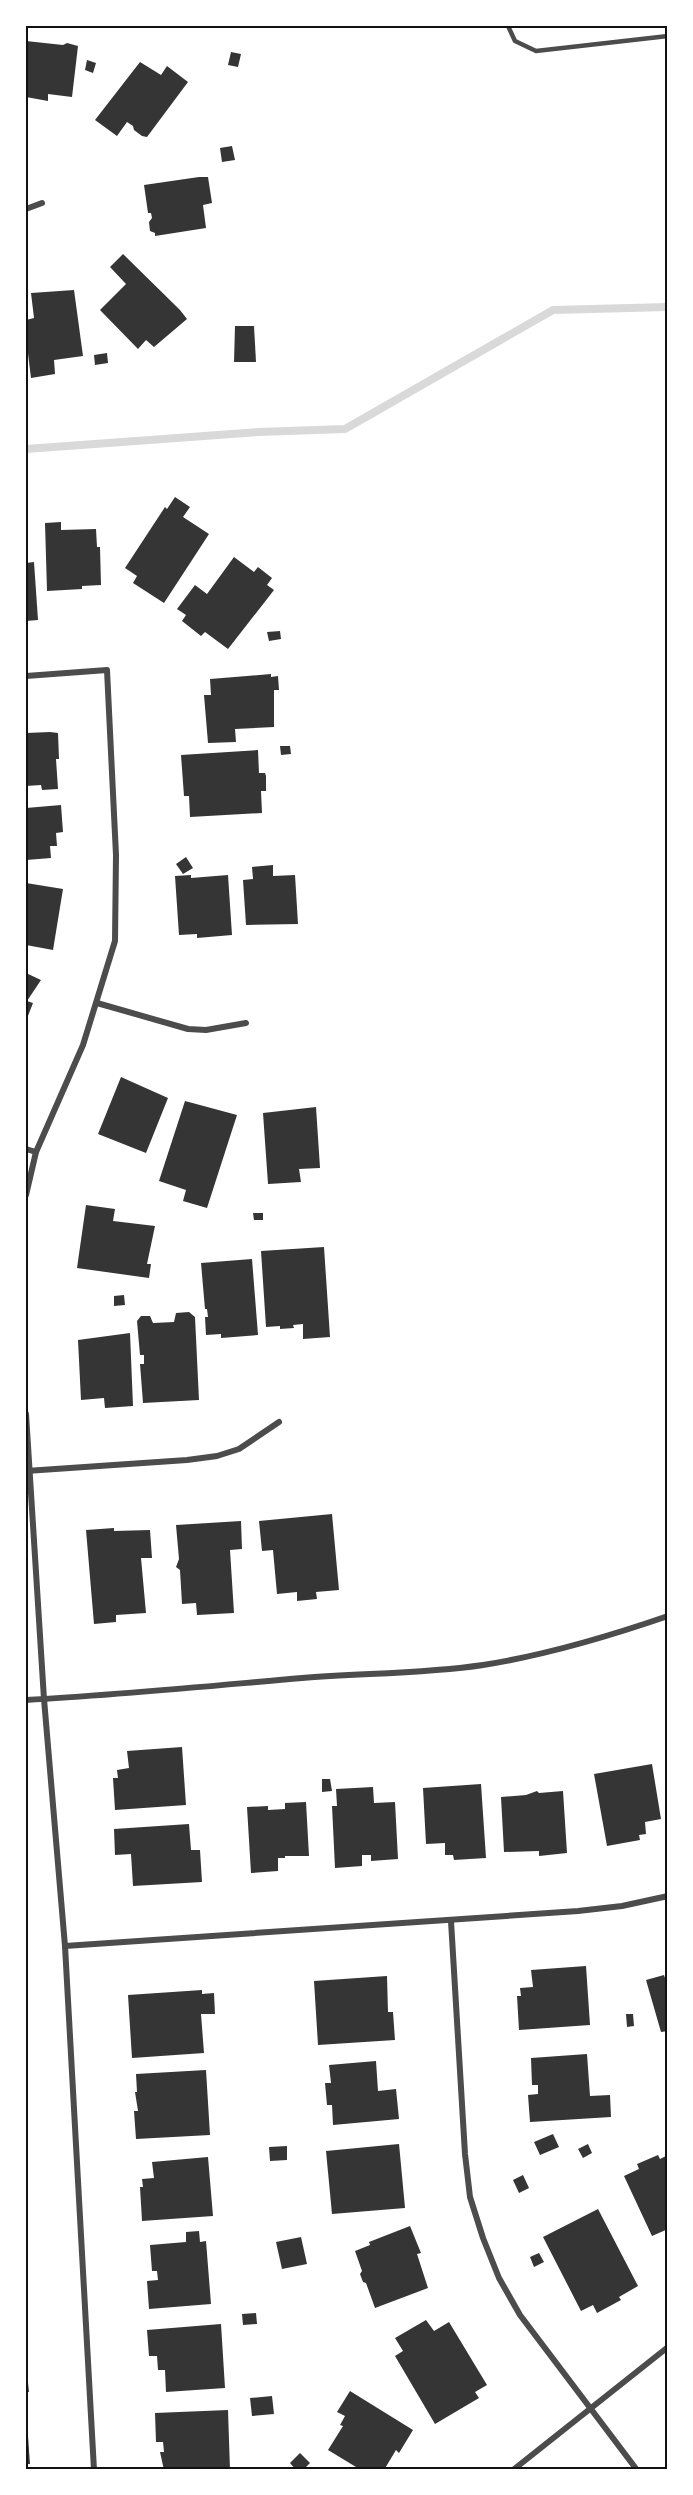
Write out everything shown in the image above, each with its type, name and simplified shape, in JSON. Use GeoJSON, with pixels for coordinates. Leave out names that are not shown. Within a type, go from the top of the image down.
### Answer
{"type":"FeatureCollection","features":[{"type":"Feature","properties":{"kind":"street"},"geometry":{"type":"LineString","coordinates":[[26,209],[42,203]]}},
{"type":"Feature","properties":{"kind":"street"},"geometry":{"type":"LineString","coordinates":[[26,676],[107,670],[116,855],[115,941],[83,1045],[36,1152],[26,1195]]}},
{"type":"Feature","properties":{"kind":"street"},"geometry":{"type":"LineString","coordinates":[[97,1003],[188,1029],[206,1030],[246,1023]]}},
{"type":"Feature","properties":{"kind":"street"},"geometry":{"type":"LineString","coordinates":[[26,1149],[36,1152]]}},
{"type":"Feature","properties":{"kind":"street"},"geometry":{"type":"LineString","coordinates":[[26,1414],[27,1471],[65,1946],[94,2469]]}},
{"type":"Feature","properties":{"kind":"street"},"geometry":{"type":"LineString","coordinates":[[27,1471],[217,1456],[239,1449],[279,1422]]}},
{"type":"Feature","properties":{"kind":"street"},"geometry":{"type":"LineString","coordinates":[[26,1700],[333,1676],[397,1674],[482,1665],[549,1652],[615,1634],[668,1616]]}},
{"type":"Feature","properties":{"kind":"street"},"geometry":{"type":"LineString","coordinates":[[65,1946],[578,1911],[622,1906],[668,1896]]}},
{"type":"Feature","properties":{"kind":"street"},"geometry":{"type":"LineString","coordinates":[[451,1921],[465,2154],[470,2196],[483,2238],[499,2278],[520,2315],[589,2409],[637,2469]]}},
{"type":"Feature","properties":{"kind":"street"},"geometry":{"type":"LineString","coordinates":[[513,2469],[668,2347]]}},
{"type":"Feature","properties":{"kind":"lane"},"geometry":{"type":"LineString","coordinates":[[508,26],[515,41],[536,51],[668,36]]}},
{"type":"Feature","properties":{"kind":"building"},"geometry":{"type":"Polygon","coordinates":[[[26,41],[63,45],[67,43],[78,46],[72,97],[48,94],[48,101],[26,97],[26,41]]]}},
{"type":"Feature","properties":{"kind":"building"},"geometry":{"type":"Polygon","coordinates":[[[231,52],[241,54],[238,67],[228,65],[231,52]]]}},
{"type":"Feature","properties":{"kind":"building"},"geometry":{"type":"Polygon","coordinates":[[[87,60],[96,63],[93,73],[85,70],[87,60]]]}},
{"type":"Feature","properties":{"kind":"building"},"geometry":{"type":"Polygon","coordinates":[[[140,62],[161,75],[167,66],[188,82],[147,137],[134,130],[133,126],[127,122],[117,136],[95,120],[140,62]]]}},
{"type":"Feature","properties":{"kind":"building"},"geometry":{"type":"Polygon","coordinates":[[[232,146],[235,160],[222,162],[220,148],[232,146]]]}},
{"type":"Feature","properties":{"kind":"building"},"geometry":{"type":"Polygon","coordinates":[[[208,177],[212,203],[203,205],[206,228],[155,236],[155,233],[150,231],[149,222],[152,218],[151,213],[148,213],[144,185],[208,177]]]}},
{"type":"Feature","properties":{"kind":"building"},"geometry":{"type":"Polygon","coordinates":[[[123,254],[187,319],[154,347],[146,340],[138,349],[100,310],[126,284],[110,267],[123,254]]]}},
{"type":"Feature","properties":{"kind":"building"},"geometry":{"type":"Polygon","coordinates":[[[74,290],[83,356],[54,360],[55,374],[31,378],[26,320],[34,318],[31,293],[74,290]]]}},
{"type":"Feature","properties":{"kind":"building"},"geometry":{"type":"Polygon","coordinates":[[[235,326],[254,326],[256,362],[234,362],[235,326]]]}},
{"type":"Feature","properties":{"kind":"building"},"geometry":{"type":"Polygon","coordinates":[[[107,353],[108,363],[95,365],[94,355],[107,353]]]}},
{"type":"Feature","properties":{"kind":"building"},"geometry":{"type":"Polygon","coordinates":[[[175,497],[190,507],[183,517],[209,534],[164,603],[133,583],[137,576],[125,568],[165,507],[167,509],[175,497]]]}},
{"type":"Feature","properties":{"kind":"building"},"geometry":{"type":"Polygon","coordinates":[[[61,522],[61,530],[96,529],[97,547],[100,547],[101,585],[82,586],[82,589],[47,591],[45,523],[61,522]]]}},
{"type":"Feature","properties":{"kind":"building"},"geometry":{"type":"Polygon","coordinates":[[[234,557],[254,572],[258,567],[272,578],[267,585],[274,590],[228,649],[205,632],[201,636],[182,621],[186,615],[177,609],[195,585],[207,594],[234,557]]]}},
{"type":"Feature","properties":{"kind":"building"},"geometry":{"type":"Polygon","coordinates":[[[34,562],[38,620],[26,621],[26,563],[34,562]]]}},
{"type":"Feature","properties":{"kind":"building"},"geometry":{"type":"Polygon","coordinates":[[[280,631],[281,639],[269,641],[267,632],[280,631]]]}},
{"type":"Feature","properties":{"kind":"building"},"geometry":{"type":"Polygon","coordinates":[[[271,674],[271,677],[278,676],[279,690],[274,690],[274,727],[235,729],[236,742],[208,743],[204,695],[211,695],[210,679],[271,674]]]}},
{"type":"Feature","properties":{"kind":"building"},"geometry":{"type":"Polygon","coordinates":[[[26,733],[58,733],[59,759],[56,759],[58,789],[42,790],[41,785],[26,786],[26,733]]]}},
{"type":"Feature","properties":{"kind":"building"},"geometry":{"type":"Polygon","coordinates":[[[280,746],[290,746],[291,754],[281,755],[280,746]]]}},
{"type":"Feature","properties":{"kind":"building"},"geometry":{"type":"Polygon","coordinates":[[[258,750],[259,773],[265,773],[266,776],[266,791],[261,791],[262,813],[190,817],[189,796],[184,796],[181,755],[258,750]]]}},
{"type":"Feature","properties":{"kind":"building"},"geometry":{"type":"Polygon","coordinates":[[[61,805],[63,832],[56,833],[57,846],[50,846],[51,858],[26,860],[26,808],[61,805]]]}},
{"type":"Feature","properties":{"kind":"building"},"geometry":{"type":"Polygon","coordinates":[[[186,857],[193,868],[183,874],[176,864],[186,857]]]}},
{"type":"Feature","properties":{"kind":"building"},"geometry":{"type":"Polygon","coordinates":[[[273,865],[273,876],[295,875],[298,924],[246,925],[243,880],[253,879],[252,867],[273,865]]]}},
{"type":"Feature","properties":{"kind":"building"},"geometry":{"type":"Polygon","coordinates":[[[191,875],[191,878],[228,875],[232,935],[197,938],[197,934],[179,935],[175,876],[191,875]]]}},
{"type":"Feature","properties":{"kind":"building"},"geometry":{"type":"Polygon","coordinates":[[[26,883],[63,889],[53,950],[26,945],[26,883]]]}},
{"type":"Feature","properties":{"kind":"building"},"geometry":{"type":"Polygon","coordinates":[[[26,973],[41,980],[27,1001],[33,1003],[26,1021],[26,973]]]}},
{"type":"Feature","properties":{"kind":"building"},"geometry":{"type":"Polygon","coordinates":[[[121,1077],[168,1098],[146,1153],[98,1134],[121,1077]]]}},
{"type":"Feature","properties":{"kind":"building"},"geometry":{"type":"Polygon","coordinates":[[[185,1101],[237,1115],[207,1208],[183,1201],[186,1190],[159,1181],[185,1101]]]}},
{"type":"Feature","properties":{"kind":"building"},"geometry":{"type":"Polygon","coordinates":[[[316,1107],[320,1168],[299,1169],[301,1182],[268,1184],[263,1113],[316,1107]]]}},
{"type":"Feature","properties":{"kind":"building"},"geometry":{"type":"Polygon","coordinates":[[[86,1205],[115,1209],[113,1221],[155,1226],[147,1264],[151,1264],[149,1278],[77,1268],[86,1205]]]}},
{"type":"Feature","properties":{"kind":"building"},"geometry":{"type":"Polygon","coordinates":[[[253,1213],[263,1213],[263,1220],[254,1220],[253,1213]]]}},
{"type":"Feature","properties":{"kind":"building"},"geometry":{"type":"Polygon","coordinates":[[[324,1247],[330,1337],[303,1339],[303,1324],[293,1325],[294,1328],[266,1327],[261,1251],[324,1247]]]}},
{"type":"Feature","properties":{"kind":"building"},"geometry":{"type":"Polygon","coordinates":[[[252,1259],[258,1335],[221,1338],[221,1334],[206,1335],[205,1317],[208,1317],[207,1309],[205,1309],[201,1263],[252,1259]]]}},
{"type":"Feature","properties":{"kind":"building"},"geometry":{"type":"Polygon","coordinates":[[[124,1295],[125,1305],[114,1306],[114,1296],[124,1295]]]}},
{"type":"Feature","properties":{"kind":"building"},"geometry":{"type":"Polygon","coordinates":[[[189,1312],[195,1317],[199,1400],[143,1403],[140,1364],[144,1364],[144,1355],[140,1355],[137,1321],[141,1316],[150,1316],[153,1323],[174,1322],[176,1313],[189,1312]]]}},
{"type":"Feature","properties":{"kind":"building"},"geometry":{"type":"Polygon","coordinates":[[[130,1333],[133,1406],[105,1408],[104,1398],[81,1400],[78,1340],[130,1333]]]}},
{"type":"Feature","properties":{"kind":"building"},"geometry":{"type":"Polygon","coordinates":[[[332,1514],[339,1590],[316,1592],[317,1599],[297,1601],[297,1592],[277,1594],[273,1550],[262,1551],[259,1521],[332,1514]]]}},
{"type":"Feature","properties":{"kind":"building"},"geometry":{"type":"Polygon","coordinates":[[[241,1521],[242,1549],[230,1550],[234,1613],[197,1615],[196,1603],[182,1604],[180,1570],[176,1567],[179,1559],[176,1525],[241,1521]]]}},
{"type":"Feature","properties":{"kind":"building"},"geometry":{"type":"Polygon","coordinates":[[[114,1528],[114,1531],[150,1530],[152,1558],[141,1558],[146,1613],[116,1615],[116,1622],[94,1624],[86,1530],[114,1528]]]}},
{"type":"Feature","properties":{"kind":"building"},"geometry":{"type":"Polygon","coordinates":[[[182,1747],[186,1805],[115,1810],[113,1778],[118,1778],[117,1770],[129,1768],[127,1751],[182,1747]]]}},
{"type":"Feature","properties":{"kind":"building"},"geometry":{"type":"Polygon","coordinates":[[[652,1764],[661,1819],[645,1822],[646,1834],[639,1835],[640,1840],[607,1846],[594,1774],[652,1764]]]}},
{"type":"Feature","properties":{"kind":"building"},"geometry":{"type":"Polygon","coordinates":[[[322,1779],[330,1779],[332,1791],[322,1792],[322,1779]]]}},
{"type":"Feature","properties":{"kind":"building"},"geometry":{"type":"Polygon","coordinates":[[[481,1784],[486,1858],[454,1860],[453,1855],[445,1855],[445,1843],[426,1844],[423,1788],[481,1784]]]}},
{"type":"Feature","properties":{"kind":"building"},"geometry":{"type":"Polygon","coordinates":[[[373,1787],[374,1803],[395,1802],[398,1859],[371,1861],[371,1855],[362,1855],[362,1866],[335,1868],[332,1806],[337,1806],[336,1789],[373,1787]]]}},
{"type":"Feature","properties":{"kind":"building"},"geometry":{"type":"Polygon","coordinates":[[[537,1791],[539,1793],[563,1791],[567,1853],[539,1856],[539,1851],[504,1852],[501,1797],[526,1795],[537,1791]]]}},
{"type":"Feature","properties":{"kind":"building"},"geometry":{"type":"Polygon","coordinates":[[[306,1802],[309,1856],[278,1858],[278,1871],[251,1873],[247,1807],[268,1806],[268,1810],[285,1809],[285,1803],[306,1802]]]}},
{"type":"Feature","properties":{"kind":"building"},"geometry":{"type":"Polygon","coordinates":[[[189,1824],[191,1850],[200,1850],[202,1882],[133,1886],[131,1854],[115,1855],[114,1829],[189,1824]]]}},
{"type":"Feature","properties":{"kind":"building"},"geometry":{"type":"Polygon","coordinates":[[[586,1966],[590,2025],[519,2030],[517,1996],[521,1996],[520,1988],[533,1987],[531,1970],[586,1966]]]}},
{"type":"Feature","properties":{"kind":"building"},"geometry":{"type":"Polygon","coordinates":[[[664,1975],[665,1978],[668,1977],[668,2031],[661,2032],[646,1980],[664,1975]]]}},
{"type":"Feature","properties":{"kind":"building"},"geometry":{"type":"Polygon","coordinates":[[[387,1976],[388,2012],[393,2012],[395,2040],[318,2045],[314,1981],[387,1976]]]}},
{"type":"Feature","properties":{"kind":"building"},"geometry":{"type":"Polygon","coordinates":[[[202,1990],[202,1994],[214,1993],[215,2014],[201,2014],[204,2053],[132,2058],[128,1995],[202,1990]]]}},
{"type":"Feature","properties":{"kind":"building"},"geometry":{"type":"Polygon","coordinates":[[[626,2014],[633,2014],[634,2026],[627,2027],[626,2014]]]}},
{"type":"Feature","properties":{"kind":"building"},"geometry":{"type":"Polygon","coordinates":[[[587,2054],[590,2096],[610,2095],[611,2117],[530,2122],[528,2095],[538,2094],[538,2085],[532,2085],[531,2058],[587,2054]]]}},
{"type":"Feature","properties":{"kind":"building"},"geometry":{"type":"Polygon","coordinates":[[[376,2061],[378,2091],[396,2089],[399,2119],[333,2125],[332,2105],[327,2105],[325,2083],[331,2083],[329,2065],[376,2061]]]}},
{"type":"Feature","properties":{"kind":"building"},"geometry":{"type":"Polygon","coordinates":[[[206,2070],[210,2135],[136,2139],[134,2111],[138,2111],[135,2092],[137,2092],[136,2074],[206,2070]]]}},
{"type":"Feature","properties":{"kind":"building"},"geometry":{"type":"Polygon","coordinates":[[[553,2134],[559,2147],[540,2155],[534,2142],[553,2134]]]}},
{"type":"Feature","properties":{"kind":"building"},"geometry":{"type":"Polygon","coordinates":[[[399,2144],[405,2208],[332,2214],[326,2151],[399,2144]]]}},
{"type":"Feature","properties":{"kind":"building"},"geometry":{"type":"Polygon","coordinates":[[[588,2144],[592,2153],[583,2158],[578,2149],[588,2144]]]}},
{"type":"Feature","properties":{"kind":"building"},"geometry":{"type":"Polygon","coordinates":[[[287,2146],[287,2160],[270,2161],[269,2147],[287,2146]]]}},
{"type":"Feature","properties":{"kind":"building"},"geometry":{"type":"Polygon","coordinates":[[[658,2155],[660,2159],[668,2155],[668,2229],[652,2236],[624,2176],[639,2169],[637,2164],[658,2155]]]}},
{"type":"Feature","properties":{"kind":"building"},"geometry":{"type":"Polygon","coordinates":[[[208,2157],[213,2216],[142,2221],[140,2187],[143,2187],[142,2179],[154,2178],[152,2162],[208,2157]]]}},
{"type":"Feature","properties":{"kind":"building"},"geometry":{"type":"Polygon","coordinates":[[[523,2175],[529,2188],[519,2193],[513,2180],[523,2175]]]}},
{"type":"Feature","properties":{"kind":"building"},"geometry":{"type":"Polygon","coordinates":[[[598,2209],[638,2286],[619,2297],[621,2300],[597,2313],[593,2305],[581,2311],[543,2237],[598,2209]]]}},
{"type":"Feature","properties":{"kind":"building"},"geometry":{"type":"Polygon","coordinates":[[[410,2226],[421,2253],[417,2254],[428,2288],[375,2308],[366,2283],[363,2282],[360,2274],[362,2271],[355,2251],[370,2245],[369,2242],[410,2226]]]}},
{"type":"Feature","properties":{"kind":"building"},"geometry":{"type":"Polygon","coordinates":[[[199,2231],[200,2242],[206,2241],[211,2304],[149,2309],[147,2281],[158,2280],[157,2271],[152,2271],[150,2245],[186,2242],[186,2232],[199,2231]]]}},
{"type":"Feature","properties":{"kind":"building"},"geometry":{"type":"Polygon","coordinates":[[[301,2237],[307,2264],[282,2269],[276,2242],[301,2237]]]}},
{"type":"Feature","properties":{"kind":"building"},"geometry":{"type":"Polygon","coordinates":[[[539,2253],[544,2262],[534,2267],[530,2257],[539,2253]]]}},
{"type":"Feature","properties":{"kind":"building"},"geometry":{"type":"Polygon","coordinates":[[[256,2313],[257,2324],[243,2325],[242,2314],[256,2313]]]}},
{"type":"Feature","properties":{"kind":"building"},"geometry":{"type":"Polygon","coordinates":[[[426,2320],[434,2331],[449,2322],[487,2385],[475,2392],[479,2398],[435,2424],[395,2356],[403,2351],[395,2338],[426,2320]]]}},
{"type":"Feature","properties":{"kind":"building"},"geometry":{"type":"Polygon","coordinates":[[[221,2324],[225,2388],[166,2392],[165,2370],[158,2370],[157,2356],[149,2356],[147,2330],[221,2324]]]}},
{"type":"Feature","properties":{"kind":"building"},"geometry":{"type":"Polygon","coordinates":[[[27,2374],[29,2392],[26,2392],[27,2374]]]}},
{"type":"Feature","properties":{"kind":"building"},"geometry":{"type":"Polygon","coordinates":[[[350,2391],[413,2430],[399,2453],[396,2450],[384,2470],[361,2470],[328,2450],[343,2426],[340,2425],[345,2416],[337,2412],[350,2391]]]}},
{"type":"Feature","properties":{"kind":"building"},"geometry":{"type":"Polygon","coordinates":[[[272,2396],[274,2414],[252,2416],[250,2398],[272,2396]]]}},
{"type":"Feature","properties":{"kind":"building"},"geometry":{"type":"Polygon","coordinates":[[[228,2410],[230,2470],[164,2470],[160,2452],[164,2452],[163,2442],[156,2442],[155,2413],[228,2410]]]}},
{"type":"Feature","properties":{"kind":"building"},"geometry":{"type":"Polygon","coordinates":[[[26,2436],[28,2436],[30,2464],[26,2464],[26,2436]]]}},
{"type":"Feature","properties":{"kind":"building"},"geometry":{"type":"Polygon","coordinates":[[[300,2453],[310,2463],[303,2470],[296,2470],[290,2463],[300,2453]]]}},
{"type":"Feature","properties":{"kind":"waterway"},"geometry":{"type":"LineString","coordinates":[[26,449],[258,432],[345,429],[553,310],[668,307]]}}]}
